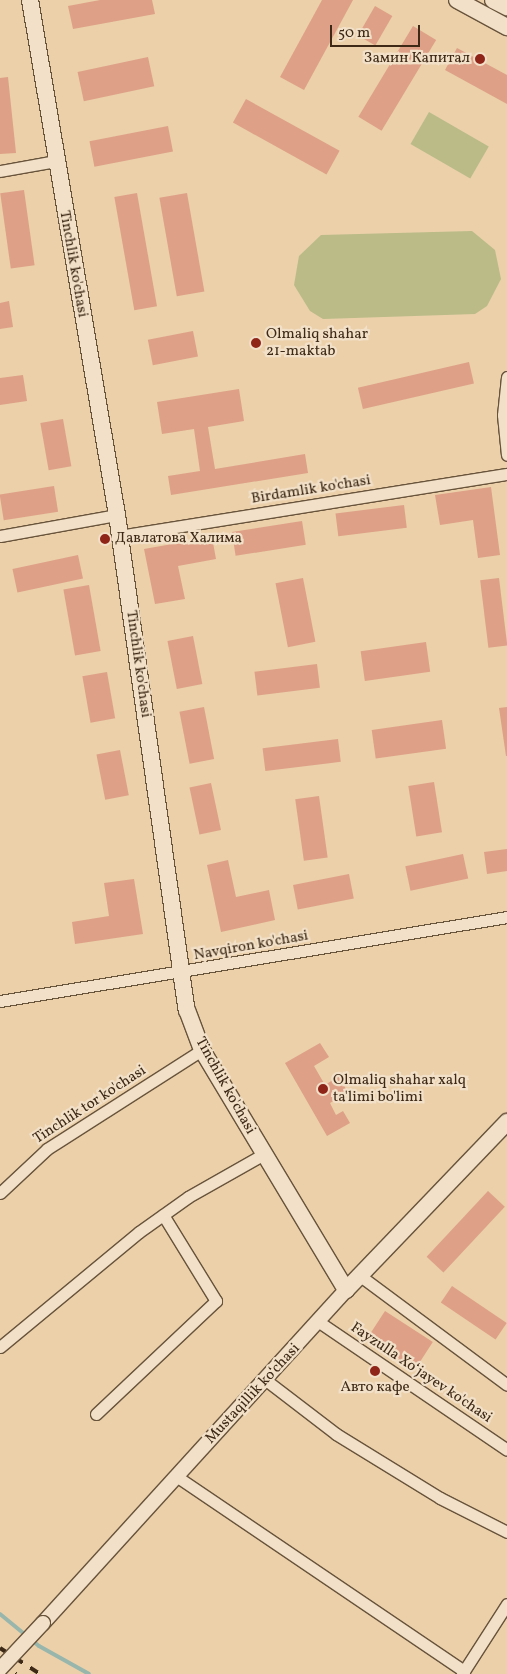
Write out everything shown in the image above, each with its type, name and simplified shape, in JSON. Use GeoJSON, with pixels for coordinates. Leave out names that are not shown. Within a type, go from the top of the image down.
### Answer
{"type":"FeatureCollection","features":[{"type":"Feature","properties":{"kind":"main road","name":"Tinchlik ko'chasi"},"geometry":{"type":"LineString","coordinates":[[30,0],[117,515],[187,1010],[202,1050],[346,1290]]}},
{"type":"Feature","properties":{"kind":"main road"},"geometry":{"type":"LineString","coordinates":[[456,0],[507,27]]}},
{"type":"Feature","properties":{"kind":"main road"},"geometry":{"type":"LineString","coordinates":[[493,0],[507,7]]}},
{"type":"Feature","properties":{"kind":"main road","name":"Mustaqillik koʻchasi"},"geometry":{"type":"LineString","coordinates":[[346,1290],[507,1122]]}},
{"type":"Feature","properties":{"kind":"street"},"geometry":{"type":"LineString","coordinates":[[0,171],[56,161]]}},
{"type":"Feature","properties":{"kind":"street"},"geometry":{"type":"LineString","coordinates":[[507,377],[503,415],[507,456]]}},
{"type":"Feature","properties":{"kind":"street","name":"Birdamlik ko'chasi"},"geometry":{"type":"LineString","coordinates":[[119,536],[507,474]]}},
{"type":"Feature","properties":{"kind":"street"},"geometry":{"type":"LineString","coordinates":[[0,536],[117,515]]}},
{"type":"Feature","properties":{"kind":"street","name":"Navqiron ko'chasi"},"geometry":{"type":"LineString","coordinates":[[0,1002],[183,973],[507,917]]}},
{"type":"Feature","properties":{"kind":"street","name":"Tinchlik tor ko'chasi"},"geometry":{"type":"LineString","coordinates":[[0,1193],[46,1149],[202,1050]]}},
{"type":"Feature","properties":{"kind":"street"},"geometry":{"type":"LineString","coordinates":[[0,1347],[163,1215],[264,1154]]}},
{"type":"Feature","properties":{"kind":"street"},"geometry":{"type":"LineString","coordinates":[[96,1414],[216,1302],[163,1215]]}},
{"type":"Feature","properties":{"kind":"street"},"geometry":{"type":"LineString","coordinates":[[359,1276],[507,1385]]}},
{"type":"Feature","properties":{"kind":"street","name":"Mustaqillik koʻchasi"},"geometry":{"type":"LineString","coordinates":[[0,1669],[176,1476],[267,1381],[346,1290]]}},
{"type":"Feature","properties":{"kind":"street","name":"Fayzulla Xo‘jayev ko'chasi"},"geometry":{"type":"LineString","coordinates":[[319,1322],[507,1450]]}},
{"type":"Feature","properties":{"kind":"street"},"geometry":{"type":"LineString","coordinates":[[267,1381],[336,1434],[440,1498],[507,1532]]}},
{"type":"Feature","properties":{"kind":"street"},"geometry":{"type":"LineString","coordinates":[[176,1476],[463,1673],[507,1604]]}},
{"type":"Feature","properties":{"kind":"green space"},"geometry":{"type":"Polygon","coordinates":[[[429,112],[489,146],[470,179],[410,144],[429,112]]]}},
{"type":"Feature","properties":{"kind":"green space"},"geometry":{"type":"Polygon","coordinates":[[[472,231],[495,250],[501,279],[487,306],[475,314],[323,319],[310,311],[294,285],[299,256],[321,235],[472,231]]]}},
{"type":"Feature","properties":{"kind":"building"},"geometry":{"type":"Polygon","coordinates":[[[100,0],[152,0],[155,14],[73,29],[68,6],[100,0]]]}},
{"type":"Feature","properties":{"kind":"building"},"geometry":{"type":"Polygon","coordinates":[[[322,0],[353,0],[304,90],[280,77],[322,0]]]}},
{"type":"Feature","properties":{"kind":"building"},"geometry":{"type":"Polygon","coordinates":[[[375,6],[392,16],[375,45],[358,35],[375,6]]]}},
{"type":"Feature","properties":{"kind":"building"},"geometry":{"type":"Polygon","coordinates":[[[413,26],[436,40],[382,131],[358,117],[413,26]]]}},
{"type":"Feature","properties":{"kind":"building"},"geometry":{"type":"Polygon","coordinates":[[[457,48],[507,75],[507,104],[445,70],[457,48]]]}},
{"type":"Feature","properties":{"kind":"building"},"geometry":{"type":"Polygon","coordinates":[[[148,57],[154,86],[84,101],[78,72],[148,57]]]}},
{"type":"Feature","properties":{"kind":"building"},"geometry":{"type":"Polygon","coordinates":[[[8,77],[16,153],[0,154],[0,78],[8,77]]]}},
{"type":"Feature","properties":{"kind":"building"},"geometry":{"type":"Polygon","coordinates":[[[246,99],[340,151],[326,174],[233,123],[246,99]]]}},
{"type":"Feature","properties":{"kind":"building"},"geometry":{"type":"Polygon","coordinates":[[[168,126],[173,152],[94,167],[89,141],[168,126]]]}},
{"type":"Feature","properties":{"kind":"building"},"geometry":{"type":"Polygon","coordinates":[[[24,190],[35,265],[11,269],[0,193],[24,190]]]}},
{"type":"Feature","properties":{"kind":"building"},"geometry":{"type":"Polygon","coordinates":[[[137,193],[157,306],[134,310],[114,197],[137,193]]]}},
{"type":"Feature","properties":{"kind":"building"},"geometry":{"type":"Polygon","coordinates":[[[187,193],[204,291],[177,296],[159,198],[187,193]]]}},
{"type":"Feature","properties":{"kind":"building"},"geometry":{"type":"Polygon","coordinates":[[[9,301],[13,327],[0,329],[0,303],[9,301]]]}},
{"type":"Feature","properties":{"kind":"building"},"geometry":{"type":"Polygon","coordinates":[[[193,331],[198,357],[153,365],[148,340],[193,331]]]}},
{"type":"Feature","properties":{"kind":"building"},"geometry":{"type":"Polygon","coordinates":[[[469,362],[474,383],[363,409],[358,388],[469,362]]]}},
{"type":"Feature","properties":{"kind":"building"},"geometry":{"type":"Polygon","coordinates":[[[23,375],[27,401],[0,405],[0,378],[23,375]]]}},
{"type":"Feature","properties":{"kind":"building"},"geometry":{"type":"Polygon","coordinates":[[[239,389],[244,421],[208,427],[215,469],[305,454],[308,473],[171,495],[168,476],[200,471],[194,429],[162,434],[157,402],[239,389]]]}},
{"type":"Feature","properties":{"kind":"building"},"geometry":{"type":"Polygon","coordinates":[[[63,419],[71,466],[49,470],[40,423],[63,419]]]}},
{"type":"Feature","properties":{"kind":"building"},"geometry":{"type":"Polygon","coordinates":[[[54,486],[58,512],[4,520],[0,495],[54,486]]]}},
{"type":"Feature","properties":{"kind":"building"},"geometry":{"type":"Polygon","coordinates":[[[491,487],[500,555],[478,558],[473,520],[440,525],[435,495],[491,487]]]}},
{"type":"Feature","properties":{"kind":"building"},"geometry":{"type":"Polygon","coordinates":[[[404,505],[407,528],[338,536],[336,513],[404,505]]]}},
{"type":"Feature","properties":{"kind":"building"},"geometry":{"type":"Polygon","coordinates":[[[302,521],[306,545],[236,556],[232,532],[302,521]]]}},
{"type":"Feature","properties":{"kind":"building"},"geometry":{"type":"Polygon","coordinates":[[[212,537],[216,559],[178,566],[185,599],[155,604],[144,549],[212,537]]]}},
{"type":"Feature","properties":{"kind":"building"},"geometry":{"type":"Polygon","coordinates":[[[78,555],[83,578],[17,592],[12,569],[78,555]]]}},
{"type":"Feature","properties":{"kind":"building"},"geometry":{"type":"Polygon","coordinates":[[[303,578],[315,642],[288,647],[276,583],[303,578]]]}},
{"type":"Feature","properties":{"kind":"building"},"geometry":{"type":"Polygon","coordinates":[[[499,578],[507,646],[488,648],[480,580],[499,578]]]}},
{"type":"Feature","properties":{"kind":"building"},"geometry":{"type":"Polygon","coordinates":[[[89,585],[101,651],[75,655],[63,590],[89,585]]]}},
{"type":"Feature","properties":{"kind":"building"},"geometry":{"type":"Polygon","coordinates":[[[193,636],[202,684],[177,689],[167,641],[193,636]]]}},
{"type":"Feature","properties":{"kind":"building"},"geometry":{"type":"Polygon","coordinates":[[[426,642],[430,672],[365,681],[361,651],[426,642]]]}},
{"type":"Feature","properties":{"kind":"building"},"geometry":{"type":"Polygon","coordinates":[[[317,664],[320,688],[257,695],[254,672],[317,664]]]}},
{"type":"Feature","properties":{"kind":"building"},"geometry":{"type":"Polygon","coordinates":[[[107,672],[115,718],[91,723],[82,676],[107,672]]]}},
{"type":"Feature","properties":{"kind":"building"},"geometry":{"type":"Polygon","coordinates":[[[204,707],[214,759],[190,764],[179,712],[204,707]]]}},
{"type":"Feature","properties":{"kind":"building"},"geometry":{"type":"Polygon","coordinates":[[[507,707],[507,756],[506,756],[499,708],[507,707]]]}},
{"type":"Feature","properties":{"kind":"building"},"geometry":{"type":"Polygon","coordinates":[[[442,720],[446,749],[376,759],[372,730],[442,720]]]}},
{"type":"Feature","properties":{"kind":"building"},"geometry":{"type":"Polygon","coordinates":[[[338,739],[341,762],[265,771],[263,748],[338,739]]]}},
{"type":"Feature","properties":{"kind":"building"},"geometry":{"type":"Polygon","coordinates":[[[120,750],[129,795],[105,800],[96,755],[120,750]]]}},
{"type":"Feature","properties":{"kind":"building"},"geometry":{"type":"Polygon","coordinates":[[[434,782],[442,832],[416,836],[408,786],[434,782]]]}},
{"type":"Feature","properties":{"kind":"building"},"geometry":{"type":"Polygon","coordinates":[[[211,783],[221,830],[199,835],[189,788],[211,783]]]}},
{"type":"Feature","properties":{"kind":"building"},"geometry":{"type":"Polygon","coordinates":[[[319,796],[328,857],[304,861],[295,799],[319,796]]]}},
{"type":"Feature","properties":{"kind":"building"},"geometry":{"type":"Polygon","coordinates":[[[507,849],[507,871],[487,874],[484,852],[507,849]]]}},
{"type":"Feature","properties":{"kind":"building"},"geometry":{"type":"Polygon","coordinates":[[[463,854],[468,878],[410,891],[405,866],[463,854]]]}},
{"type":"Feature","properties":{"kind":"building"},"geometry":{"type":"Polygon","coordinates":[[[228,860],[236,897],[269,890],[275,920],[221,932],[207,865],[228,860]]]}},
{"type":"Feature","properties":{"kind":"building"},"geometry":{"type":"Polygon","coordinates":[[[349,874],[354,899],[298,909],[293,885],[349,874]]]}},
{"type":"Feature","properties":{"kind":"building"},"geometry":{"type":"Polygon","coordinates":[[[134,879],[143,934],[75,944],[72,922],[109,916],[104,883],[134,879]]]}},
{"type":"Feature","properties":{"kind":"building","name":"Olmaliq shahar xalq ta'limi bo'limi"},"geometry":{"type":"Polygon","coordinates":[[[320,1043],[329,1057],[314,1066],[325,1085],[339,1076],[348,1093],[330,1103],[336,1115],[343,1111],[350,1123],[327,1136],[285,1063],[320,1043]]]}},
{"type":"Feature","properties":{"kind":"building"},"geometry":{"type":"Polygon","coordinates":[[[488,1191],[505,1207],[443,1273],[427,1257],[488,1191]]]}},
{"type":"Feature","properties":{"kind":"building"},"geometry":{"type":"Polygon","coordinates":[[[452,1286],[507,1323],[496,1339],[441,1303],[452,1286]]]}},
{"type":"Feature","properties":{"kind":"building"},"geometry":{"type":"Polygon","coordinates":[[[385,1311],[433,1342],[414,1371],[366,1340],[385,1311]]]}},
{"type":"Feature","properties":{"kind":"waterway"},"geometry":{"type":"LineString","coordinates":[[0,1614],[39,1646],[89,1674]]}},
{"type":"Feature","properties":{"kind":"railway"},"geometry":{"type":"LineString","coordinates":[[0,1648],[40,1674]]}},
{"type":"Feature","properties":{"kind":"railway"},"geometry":{"type":"LineString","coordinates":[[0,1664],[16,1674]]}},
{"type":"Feature","properties":{"kind":"place","name":"Замин Капитал"},"geometry":{"type":"Point","coordinates":[480,59]}},
{"type":"Feature","properties":{"kind":"place","name":"Olmaliq shahar 21-maktab"},"geometry":{"type":"Point","coordinates":[256,343]}},
{"type":"Feature","properties":{"kind":"place","name":"Давлатова Халима"},"geometry":{"type":"Point","coordinates":[105,539]}},
{"type":"Feature","properties":{"kind":"place","name":"Olmaliq shahar xalq ta'limi bo'limi"},"geometry":{"type":"Point","coordinates":[323,1089]}},
{"type":"Feature","properties":{"kind":"place","name":"Авто кафе"},"geometry":{"type":"Point","coordinates":[375,1371]}}]}
